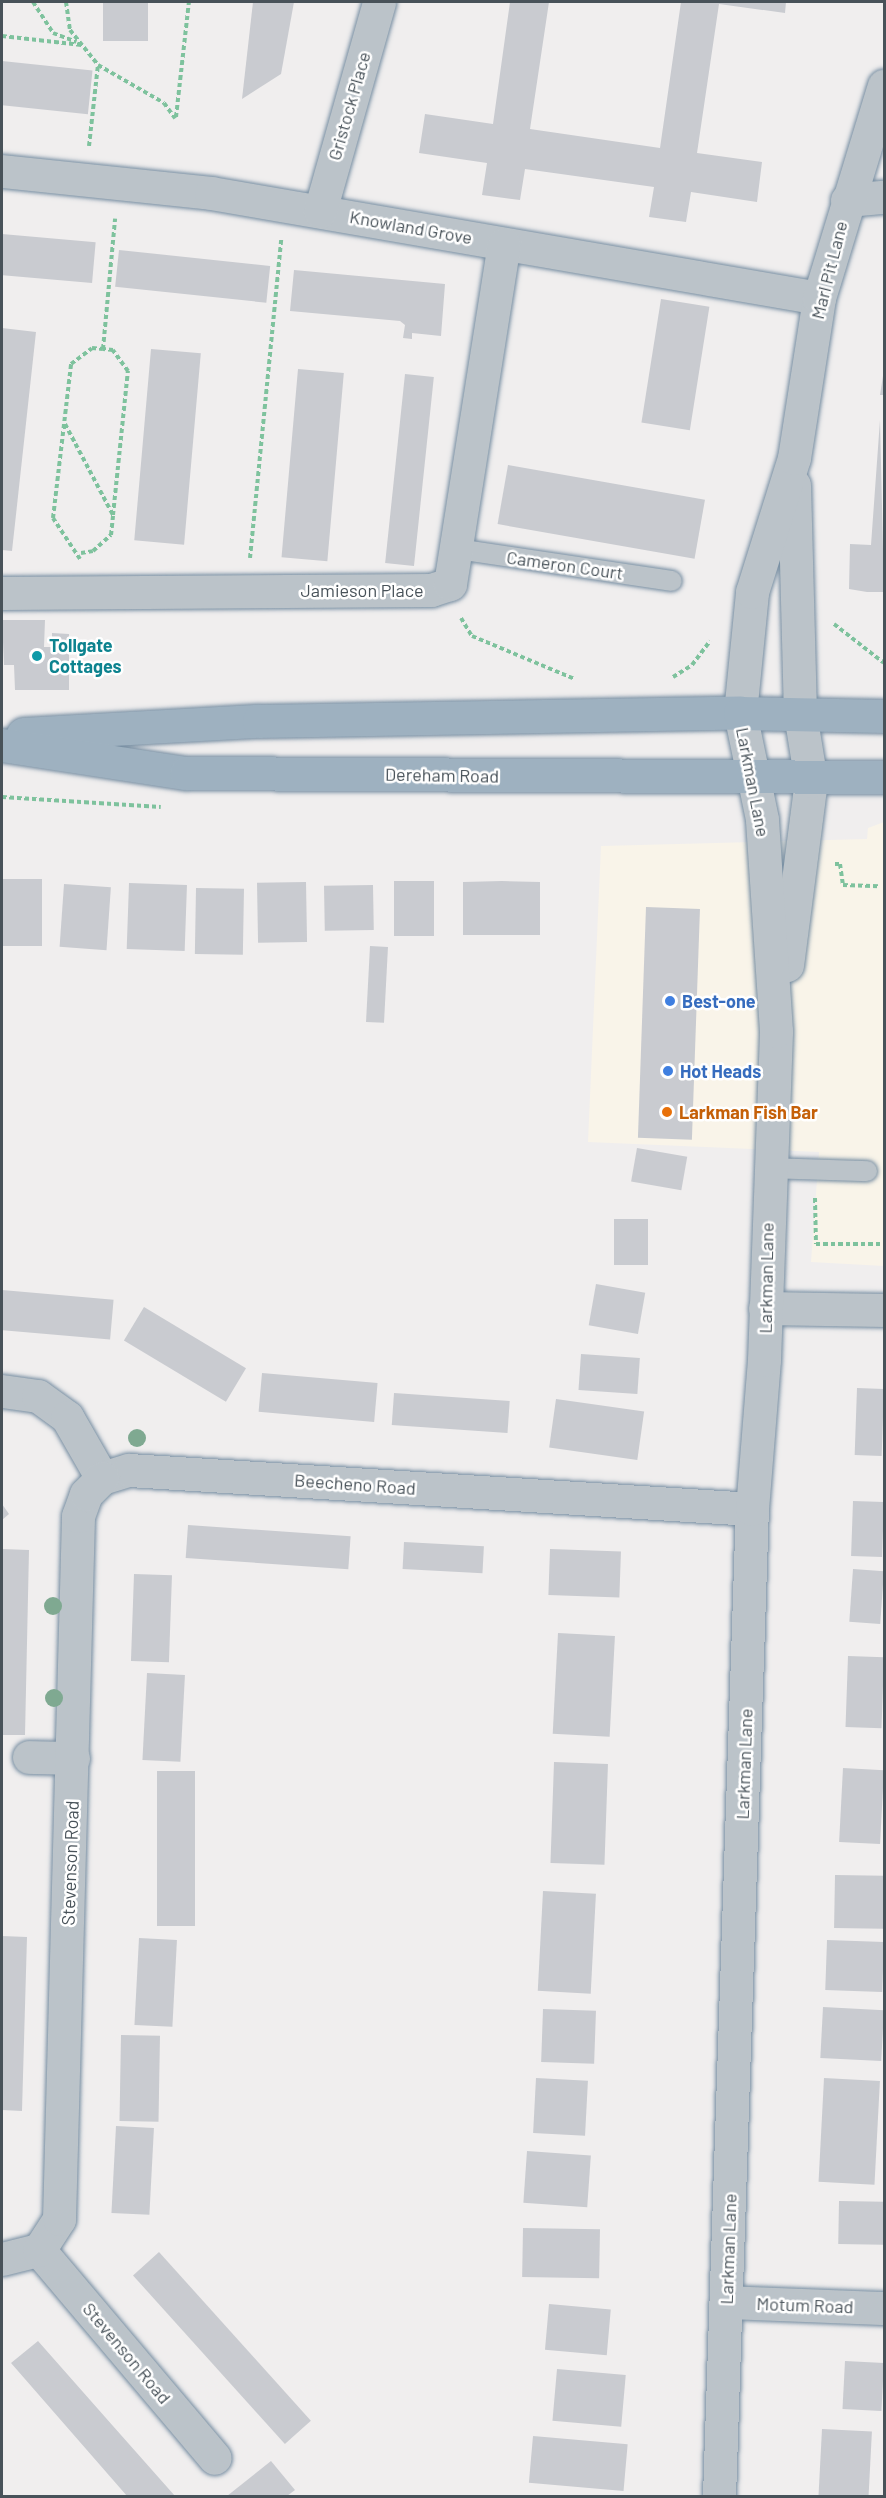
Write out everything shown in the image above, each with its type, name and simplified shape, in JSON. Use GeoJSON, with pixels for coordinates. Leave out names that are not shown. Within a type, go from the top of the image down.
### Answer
{"type":"FeatureCollection","features":[{"type":"Feature","properties":{"kind":"highway"},"geometry":{"type":"LineString","coordinates":[[2,735],[259,721],[740,712],[885,716]]}},
{"type":"Feature","properties":{"kind":"highway","name":"Dereham Road"},"geometry":{"type":"LineString","coordinates":[[2,746],[186,773],[659,774],[811,781],[885,777]]}},
{"type":"Feature","properties":{"kind":"street","name":"Gristock Place"},"geometry":{"type":"LineString","coordinates":[[321,211],[379,2]]}},
{"type":"Feature","properties":{"kind":"street","name":"Marl Pit Lane"},"geometry":{"type":"LineString","coordinates":[[740,712],[752,592],[794,458],[819,298],[847,200],[885,86]]}},
{"type":"Feature","properties":{"kind":"street","name":"Knowland Grove"},"geometry":{"type":"LineString","coordinates":[[2,171],[321,211],[819,298]]}},
{"type":"Feature","properties":{"kind":"street"},"geometry":{"type":"LineString","coordinates":[[847,200],[885,197]]}},
{"type":"Feature","properties":{"kind":"street","name":"Jamieson Place"},"geometry":{"type":"LineString","coordinates":[[2,593],[443,588],[450,584],[458,549],[480,370],[504,244]]}},
{"type":"Feature","properties":{"kind":"street","name":"Marl Pit Lane"},"geometry":{"type":"LineString","coordinates":[[794,458],[800,714],[811,781]]}},
{"type":"Feature","properties":{"kind":"street","name":"Larkman Lane"},"geometry":{"type":"LineString","coordinates":[[719,2496],[752,1509],[759,1462],[768,1183],[776,1031],[771,904],[762,819],[752,780],[740,712]]}},
{"type":"Feature","properties":{"kind":"street","name":"Larkman Lane"},"geometry":{"type":"LineString","coordinates":[[776,1031],[804,864],[811,781]]}},
{"type":"Feature","properties":{"kind":"street"},"geometry":{"type":"LineString","coordinates":[[765,1308],[885,1310]]}},
{"type":"Feature","properties":{"kind":"street"},"geometry":{"type":"LineString","coordinates":[[2,1391],[38,1396],[66,1417],[102,1478]]}},
{"type":"Feature","properties":{"kind":"street","name":"Beecheno Road"},"geometry":{"type":"LineString","coordinates":[[102,1478],[129,1470],[752,1509]]}},
{"type":"Feature","properties":{"kind":"street","name":"Stevenson Road"},"geometry":{"type":"LineString","coordinates":[[102,1478],[86,1494],[78,1516],[59,2219],[39,2250],[215,2458]]}},
{"type":"Feature","properties":{"kind":"street"},"geometry":{"type":"LineString","coordinates":[[28,1756],[73,1758]]}},
{"type":"Feature","properties":{"kind":"street"},"geometry":{"type":"LineString","coordinates":[[2,2259],[39,2250]]}},
{"type":"Feature","properties":{"kind":"street","name":"Motum Road"},"geometry":{"type":"LineString","coordinates":[[726,2302],[885,2308]]}},
{"type":"Feature","properties":{"kind":"lane","name":"Cameron Court"},"geometry":{"type":"LineString","coordinates":[[458,549],[672,581]]}},
{"type":"Feature","properties":{"kind":"lane"},"geometry":{"type":"LineString","coordinates":[[768,1183],[867,1171]]}},
{"type":"Feature","properties":{"kind":"path"},"geometry":{"type":"LineString","coordinates":[[33,2],[53,33],[82,45]]}},
{"type":"Feature","properties":{"kind":"path"},"geometry":{"type":"LineString","coordinates":[[66,2],[70,30],[98,65],[164,103],[176,118],[189,2]]}},
{"type":"Feature","properties":{"kind":"path"},"geometry":{"type":"LineString","coordinates":[[2,36],[82,45]]}},
{"type":"Feature","properties":{"kind":"path"},"geometry":{"type":"LineString","coordinates":[[86,180],[98,65]]}},
{"type":"Feature","properties":{"kind":"path"},"geometry":{"type":"LineString","coordinates":[[103,349],[115,213]]}},
{"type":"Feature","properties":{"kind":"path"},"geometry":{"type":"LineString","coordinates":[[249,568],[282,238]]}},
{"type":"Feature","properties":{"kind":"path"},"geometry":{"type":"LineString","coordinates":[[92,348],[103,349],[113,351],[128,371],[114,515],[111,535],[93,551],[81,553],[71,551],[53,518],[71,364],[92,348]]}},
{"type":"Feature","properties":{"kind":"path"},"geometry":{"type":"LineString","coordinates":[[65,424],[114,515]]}},
{"type":"Feature","properties":{"kind":"path"},"geometry":{"type":"LineString","coordinates":[[79,566],[81,553]]}},
{"type":"Feature","properties":{"kind":"path"},"geometry":{"type":"LineString","coordinates":[[443,588],[472,636],[588,684]]}},
{"type":"Feature","properties":{"kind":"path"},"geometry":{"type":"LineString","coordinates":[[828,619],[885,663]]}},
{"type":"Feature","properties":{"kind":"path"},"geometry":{"type":"LineString","coordinates":[[670,679],[692,665],[710,641]]}},
{"type":"Feature","properties":{"kind":"path"},"geometry":{"type":"LineString","coordinates":[[822,864],[840,864],[843,885],[879,886]]}},
{"type":"Feature","properties":{"kind":"path"},"geometry":{"type":"LineString","coordinates":[[768,1183],[817,1198],[816,1244],[885,1245]]}},
{"type":"Feature","properties":{"kind":"shaded area"},"geometry":{"type":"Polygon","coordinates":[[[884,822],[884,1266],[811,1262],[819,1152],[588,1142],[601,846],[867,839],[868,828],[884,822]]]}},
{"type":"Feature","properties":{"kind":"building"},"geometry":{"type":"Polygon","coordinates":[[[103,2],[148,2],[148,41],[103,41],[103,2]]]}},
{"type":"Feature","properties":{"kind":"building"},"geometry":{"type":"Polygon","coordinates":[[[253,2],[294,2],[281,74],[242,99],[253,2]]]}},
{"type":"Feature","properties":{"kind":"building"},"geometry":{"type":"Polygon","coordinates":[[[510,2],[549,2],[530,129],[660,148],[681,2],[786,2],[785,13],[719,4],[697,153],[762,162],[757,202],[691,192],[686,222],[649,217],[654,187],[525,169],[520,200],[482,195],[487,163],[419,153],[425,114],[493,124],[510,2]]]}},
{"type":"Feature","properties":{"kind":"building"},"geometry":{"type":"Polygon","coordinates":[[[2,61],[93,71],[88,114],[2,105],[2,61]]]}},
{"type":"Feature","properties":{"kind":"building"},"geometry":{"type":"Polygon","coordinates":[[[2,234],[96,242],[92,283],[2,275],[2,234]]]}},
{"type":"Feature","properties":{"kind":"building"},"geometry":{"type":"Polygon","coordinates":[[[119,250],[270,266],[266,303],[115,287],[119,250]]]}},
{"type":"Feature","properties":{"kind":"building"},"geometry":{"type":"Polygon","coordinates":[[[294,270],[445,284],[441,336],[412,333],[412,339],[403,338],[405,325],[400,321],[290,311],[294,270]]]}},
{"type":"Feature","properties":{"kind":"building"},"geometry":{"type":"Polygon","coordinates":[[[661,299],[709,307],[690,430],[641,422],[661,299]]]}},
{"type":"Feature","properties":{"kind":"building"},"geometry":{"type":"Polygon","coordinates":[[[2,328],[36,332],[12,551],[2,550],[2,328]]]}},
{"type":"Feature","properties":{"kind":"building"},"geometry":{"type":"Polygon","coordinates":[[[151,349],[201,353],[184,545],[134,540],[151,349]]]}},
{"type":"Feature","properties":{"kind":"building"},"geometry":{"type":"Polygon","coordinates":[[[298,369],[344,373],[327,561],[282,557],[298,369]]]}},
{"type":"Feature","properties":{"kind":"building"},"geometry":{"type":"Polygon","coordinates":[[[405,374],[434,377],[414,566],[385,563],[405,374]]]}},
{"type":"Feature","properties":{"kind":"building"},"geometry":{"type":"Polygon","coordinates":[[[883,376],[884,395],[880,395],[883,376]]]}},
{"type":"Feature","properties":{"kind":"building"},"geometry":{"type":"Polygon","coordinates":[[[880,420],[884,592],[867,592],[849,589],[850,544],[871,545],[880,420]]]}},
{"type":"Feature","properties":{"kind":"building"},"geometry":{"type":"Polygon","coordinates":[[[508,465],[705,500],[695,559],[498,524],[508,465]]]}},
{"type":"Feature","properties":{"kind":"building","name":"Tollgate Cottages"},"geometry":{"type":"Polygon","coordinates":[[[2,620],[45,620],[44,647],[52,647],[52,633],[69,634],[69,690],[15,690],[14,665],[4,665],[2,620]]]}},
{"type":"Feature","properties":{"kind":"building"},"geometry":{"type":"Polygon","coordinates":[[[2,879],[42,879],[42,946],[2,946],[2,879]]]}},
{"type":"Feature","properties":{"kind":"building"},"geometry":{"type":"Polygon","coordinates":[[[394,881],[434,881],[434,936],[394,936],[394,881]]]}},
{"type":"Feature","properties":{"kind":"building"},"geometry":{"type":"Polygon","coordinates":[[[306,882],[307,942],[258,943],[257,883],[306,882]]]}},
{"type":"Feature","properties":{"kind":"building"},"geometry":{"type":"Polygon","coordinates":[[[463,882],[540,882],[540,935],[463,935],[463,882]]]}},
{"type":"Feature","properties":{"kind":"building"},"geometry":{"type":"Polygon","coordinates":[[[129,883],[187,885],[185,951],[127,949],[129,883]]]}},
{"type":"Feature","properties":{"kind":"building"},"geometry":{"type":"Polygon","coordinates":[[[64,884],[111,887],[106,950],[60,947],[64,884]]]}},
{"type":"Feature","properties":{"kind":"building"},"geometry":{"type":"Polygon","coordinates":[[[373,885],[374,930],[325,931],[324,886],[373,885]]]}},
{"type":"Feature","properties":{"kind":"building"},"geometry":{"type":"Polygon","coordinates":[[[196,888],[244,889],[243,955],[195,954],[196,888]]]}},
{"type":"Feature","properties":{"kind":"building"},"geometry":{"type":"Polygon","coordinates":[[[646,907],[700,909],[692,1140],[638,1138],[646,907]]]}},
{"type":"Feature","properties":{"kind":"building"},"geometry":{"type":"Polygon","coordinates":[[[370,946],[388,947],[384,1023],[366,1022],[370,946]]]}},
{"type":"Feature","properties":{"kind":"building"},"geometry":{"type":"Polygon","coordinates":[[[637,1148],[687,1157],[681,1190],[631,1181],[637,1148]]]}},
{"type":"Feature","properties":{"kind":"building"},"geometry":{"type":"Polygon","coordinates":[[[614,1219],[648,1219],[648,1265],[614,1265],[614,1219]]]}},
{"type":"Feature","properties":{"kind":"building"},"geometry":{"type":"Polygon","coordinates":[[[596,1284],[645,1293],[638,1334],[589,1325],[596,1284]]]}},
{"type":"Feature","properties":{"kind":"building"},"geometry":{"type":"Polygon","coordinates":[[[2,1290],[114,1300],[110,1340],[2,1330],[2,1290]]]}},
{"type":"Feature","properties":{"kind":"building"},"geometry":{"type":"Polygon","coordinates":[[[144,1307],[246,1368],[226,1402],[124,1340],[144,1307]]]}},
{"type":"Feature","properties":{"kind":"building"},"geometry":{"type":"Polygon","coordinates":[[[581,1354],[640,1358],[637,1394],[578,1390],[581,1354]]]}},
{"type":"Feature","properties":{"kind":"building"},"geometry":{"type":"Polygon","coordinates":[[[262,1373],[378,1383],[374,1422],[259,1412],[262,1373]]]}},
{"type":"Feature","properties":{"kind":"building"},"geometry":{"type":"Polygon","coordinates":[[[857,1388],[884,1389],[882,1456],[855,1455],[857,1388]]]}},
{"type":"Feature","properties":{"kind":"building"},"geometry":{"type":"Polygon","coordinates":[[[394,1393],[510,1401],[507,1433],[392,1425],[394,1393]]]}},
{"type":"Feature","properties":{"kind":"building"},"geometry":{"type":"Polygon","coordinates":[[[556,1399],[644,1411],[637,1460],[549,1448],[556,1399]]]}},
{"type":"Feature","properties":{"kind":"building"},"geometry":{"type":"Polygon","coordinates":[[[853,1501],[884,1502],[882,1557],[851,1556],[853,1501]]]}},
{"type":"Feature","properties":{"kind":"building"},"geometry":{"type":"Polygon","coordinates":[[[2,1504],[9,1514],[2,1520],[2,1504]]]}},
{"type":"Feature","properties":{"kind":"building"},"geometry":{"type":"Polygon","coordinates":[[[188,1525],[351,1536],[348,1569],[186,1558],[188,1525]]]}},
{"type":"Feature","properties":{"kind":"building"},"geometry":{"type":"Polygon","coordinates":[[[404,1542],[484,1546],[482,1573],[403,1569],[404,1542]]]}},
{"type":"Feature","properties":{"kind":"building"},"geometry":{"type":"Polygon","coordinates":[[[2,1549],[29,1550],[25,1735],[2,1735],[2,1549]]]}},
{"type":"Feature","properties":{"kind":"building"},"geometry":{"type":"Polygon","coordinates":[[[550,1549],[621,1551],[619,1597],[548,1595],[550,1549]]]}},
{"type":"Feature","properties":{"kind":"building"},"geometry":{"type":"Polygon","coordinates":[[[853,1569],[884,1571],[880,1624],[849,1622],[853,1569]]]}},
{"type":"Feature","properties":{"kind":"building"},"geometry":{"type":"Polygon","coordinates":[[[134,1574],[172,1575],[169,1662],[131,1661],[134,1574]]]}},
{"type":"Feature","properties":{"kind":"building"},"geometry":{"type":"Polygon","coordinates":[[[558,1633],[615,1636],[610,1737],[553,1734],[558,1633]]]}},
{"type":"Feature","properties":{"kind":"building"},"geometry":{"type":"Polygon","coordinates":[[[848,1656],[884,1657],[882,1728],[846,1727],[848,1656]]]}},
{"type":"Feature","properties":{"kind":"building"},"geometry":{"type":"Polygon","coordinates":[[[147,1673],[185,1675],[180,1762],[142,1760],[147,1673]]]}},
{"type":"Feature","properties":{"kind":"building"},"geometry":{"type":"Polygon","coordinates":[[[554,1762],[608,1764],[604,1865],[550,1863],[554,1762]]]}},
{"type":"Feature","properties":{"kind":"building"},"geometry":{"type":"Polygon","coordinates":[[[843,1768],[884,1770],[880,1844],[839,1842],[843,1768]]]}},
{"type":"Feature","properties":{"kind":"building"},"geometry":{"type":"Polygon","coordinates":[[[157,1771],[195,1771],[195,1926],[157,1926],[157,1771]]]}},
{"type":"Feature","properties":{"kind":"building"},"geometry":{"type":"Polygon","coordinates":[[[835,1875],[884,1876],[883,1929],[834,1928],[835,1875]]]}},
{"type":"Feature","properties":{"kind":"building"},"geometry":{"type":"Polygon","coordinates":[[[543,1891],[596,1894],[591,1994],[538,1991],[543,1891]]]}},
{"type":"Feature","properties":{"kind":"building"},"geometry":{"type":"Polygon","coordinates":[[[2,1936],[27,1937],[22,2111],[2,2110],[2,1936]]]}},
{"type":"Feature","properties":{"kind":"building"},"geometry":{"type":"Polygon","coordinates":[[[139,1938],[177,1940],[172,2027],[134,2025],[139,1938]]]}},
{"type":"Feature","properties":{"kind":"building"},"geometry":{"type":"Polygon","coordinates":[[[827,1940],[884,1942],[882,1992],[825,1990],[827,1940]]]}},
{"type":"Feature","properties":{"kind":"building"},"geometry":{"type":"Polygon","coordinates":[[[823,2007],[884,2010],[881,2061],[820,2058],[823,2007]]]}},
{"type":"Feature","properties":{"kind":"building"},"geometry":{"type":"Polygon","coordinates":[[[543,2009],[596,2011],[594,2064],[541,2062],[543,2009]]]}},
{"type":"Feature","properties":{"kind":"building"},"geometry":{"type":"Polygon","coordinates":[[[121,2035],[160,2036],[158,2122],[119,2121],[121,2035]]]}},
{"type":"Feature","properties":{"kind":"building"},"geometry":{"type":"Polygon","coordinates":[[[536,2078],[588,2081],[585,2136],[533,2133],[536,2078]]]}},
{"type":"Feature","properties":{"kind":"building"},"geometry":{"type":"Polygon","coordinates":[[[824,2078],[880,2081],[874,2185],[819,2182],[824,2078]]]}},
{"type":"Feature","properties":{"kind":"building"},"geometry":{"type":"Polygon","coordinates":[[[116,2126],[154,2128],[149,2215],[111,2213],[116,2126]]]}},
{"type":"Feature","properties":{"kind":"building"},"geometry":{"type":"Polygon","coordinates":[[[527,2151],[591,2155],[587,2207],[523,2203],[527,2151]]]}},
{"type":"Feature","properties":{"kind":"building"},"geometry":{"type":"Polygon","coordinates":[[[839,2201],[884,2202],[883,2245],[838,2244],[839,2201]]]}},
{"type":"Feature","properties":{"kind":"building"},"geometry":{"type":"Polygon","coordinates":[[[523,2228],[600,2229],[599,2278],[522,2277],[523,2228]]]}},
{"type":"Feature","properties":{"kind":"building"},"geometry":{"type":"Polygon","coordinates":[[[159,2252],[311,2421],[285,2444],[133,2275],[159,2252]]]}},
{"type":"Feature","properties":{"kind":"building"},"geometry":{"type":"Polygon","coordinates":[[[549,2304],[611,2309],[607,2355],[545,2350],[549,2304]]]}},
{"type":"Feature","properties":{"kind":"building"},"geometry":{"type":"Polygon","coordinates":[[[38,2341],[175,2496],[127,2496],[11,2363],[38,2341]]]}},
{"type":"Feature","properties":{"kind":"building"},"geometry":{"type":"Polygon","coordinates":[[[845,2361],[884,2363],[881,2411],[842,2409],[845,2361]]]}},
{"type":"Feature","properties":{"kind":"building"},"geometry":{"type":"Polygon","coordinates":[[[557,2369],[626,2375],[621,2427],[552,2421],[557,2369]]]}},
{"type":"Feature","properties":{"kind":"building"},"geometry":{"type":"Polygon","coordinates":[[[822,2429],[872,2432],[869,2496],[818,2496],[822,2429]]]}},
{"type":"Feature","properties":{"kind":"building"},"geometry":{"type":"Polygon","coordinates":[[[533,2436],[628,2444],[624,2491],[529,2483],[533,2436]]]}},
{"type":"Feature","properties":{"kind":"building"},"geometry":{"type":"Polygon","coordinates":[[[271,2461],[295,2490],[287,2496],[227,2496],[271,2461]]]}},
{"type":"Feature","properties":{"kind":"place","name":"Tollgate Cottages"},"geometry":{"type":"Point","coordinates":[37,656]}},
{"type":"Feature","properties":{"kind":"place","name":"Best-one"},"geometry":{"type":"Point","coordinates":[670,1001]}},
{"type":"Feature","properties":{"kind":"place","name":"Hot Heads"},"geometry":{"type":"Point","coordinates":[668,1071]}},
{"type":"Feature","properties":{"kind":"place","name":"Larkman Fish Bar"},"geometry":{"type":"Point","coordinates":[667,1112]}}]}
